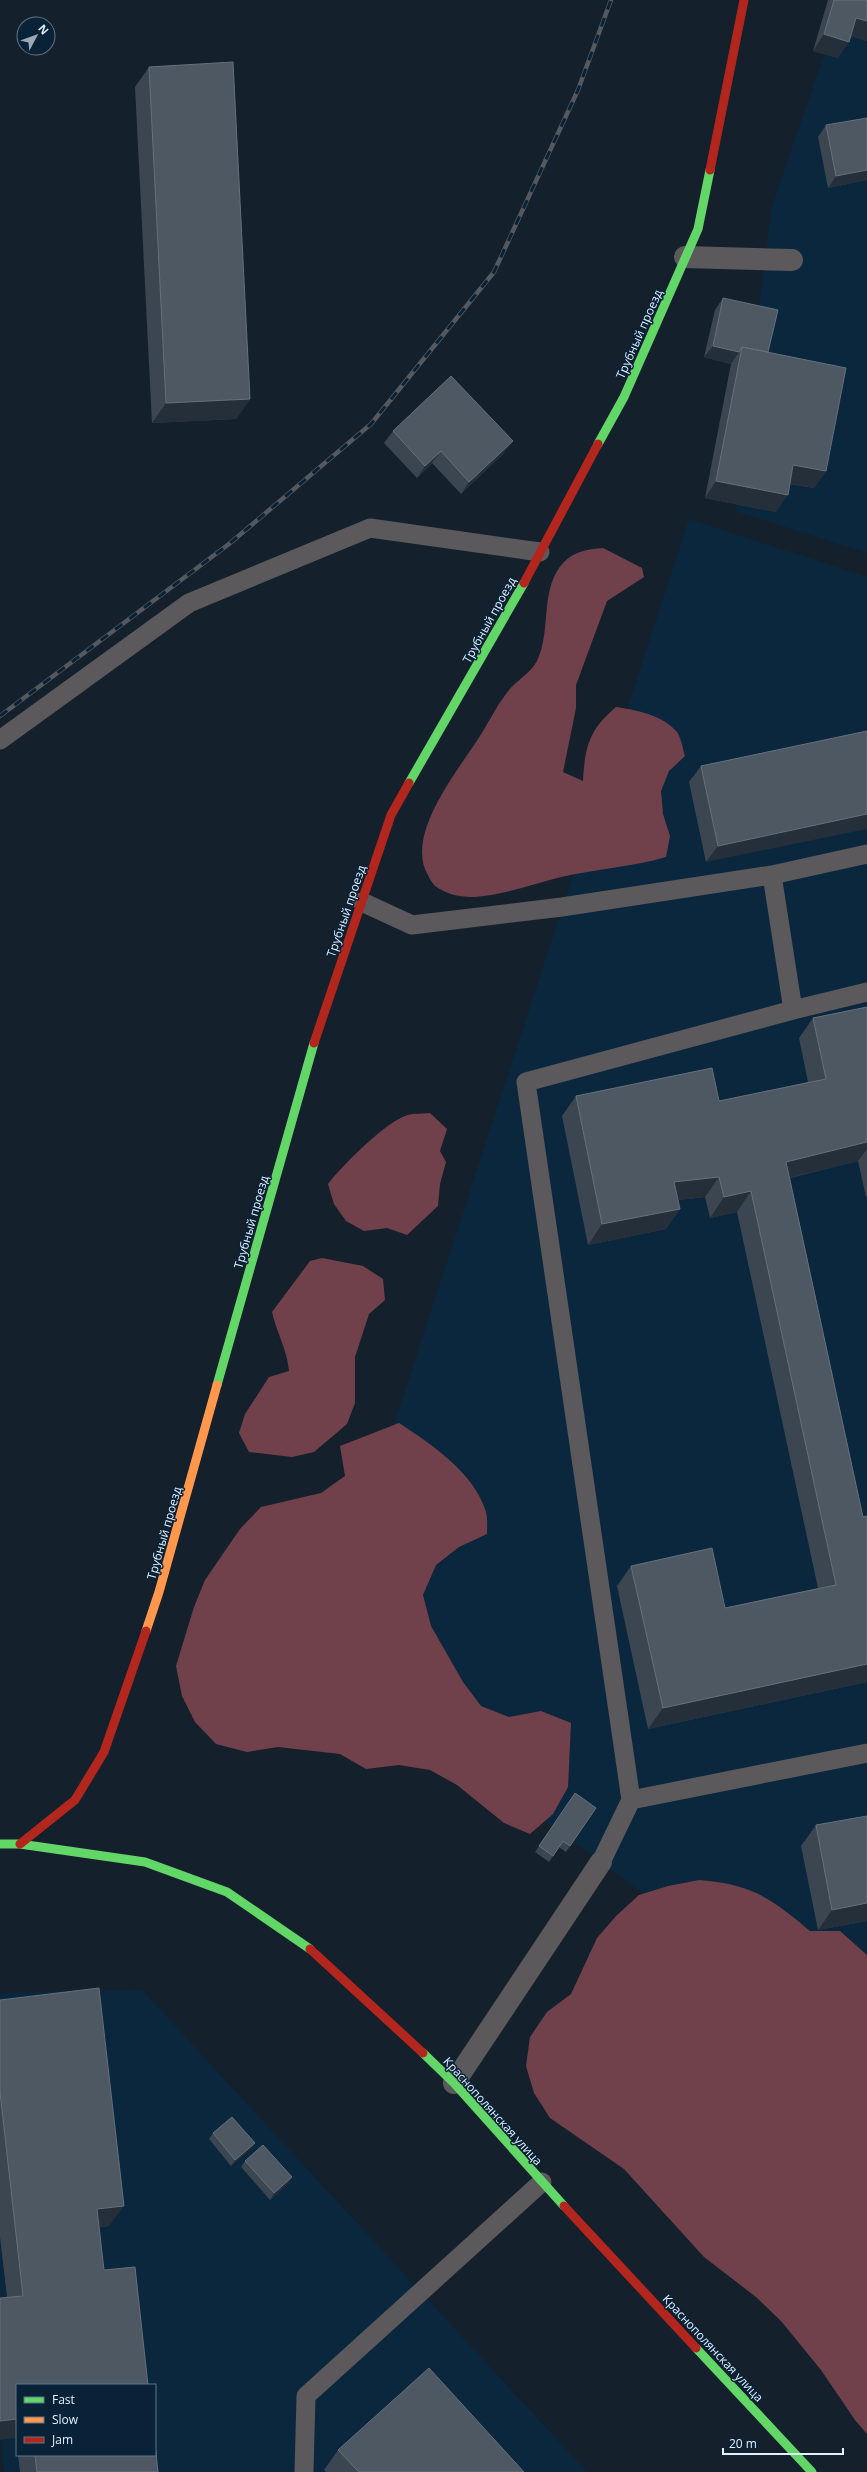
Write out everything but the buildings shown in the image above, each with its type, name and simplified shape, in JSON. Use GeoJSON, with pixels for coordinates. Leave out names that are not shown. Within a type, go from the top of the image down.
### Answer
{"type":"FeatureCollection","features":[{"type":"Feature","properties":{"kind":"street","name":"Трубный проезд"},"geometry":{"type":"LineString","coordinates":[[20,1844],[75,1800],[104,1752],[159,1592],[312,1049],[391,815],[486,652],[624,396],[698,229],[744,0]]}},
{"type":"Feature","properties":{"kind":"street"},"geometry":{"type":"LineString","coordinates":[[685,257],[792,260]]}},
{"type":"Feature","properties":{"kind":"street","name":"Краснополянская улица"},"geometry":{"type":"LineString","coordinates":[[0,1844],[20,1844],[145,1862],[227,1892],[319,1955],[454,2083],[542,2182],[812,2472]]}},
{"type":"Feature","properties":{"kind":"street"},"geometry":{"type":"LineString","coordinates":[[454,2083],[601,1862]]}},
{"type":"Feature","properties":{"kind":"lane"},"geometry":{"type":"LineString","coordinates":[[0,740],[189,603],[370,528],[540,552]]}},
{"type":"Feature","properties":{"kind":"lane"},"geometry":{"type":"LineString","coordinates":[[362,902],[412,926],[562,907],[772,876],[867,854]]}},
{"type":"Feature","properties":{"kind":"lane"},"geometry":{"type":"LineString","coordinates":[[772,876],[793,1010]]}},
{"type":"Feature","properties":{"kind":"lane"},"geometry":{"type":"LineString","coordinates":[[601,1862],[631,1800],[526,1082],[793,1010],[867,992]]}},
{"type":"Feature","properties":{"kind":"lane"},"geometry":{"type":"LineString","coordinates":[[631,1800],[867,1753]]}},
{"type":"Feature","properties":{"kind":"lane"},"geometry":{"type":"LineString","coordinates":[[304,2472],[306,2396],[542,2182]]}},
{"type":"Feature","properties":{"kind":"shaded area"},"geometry":{"type":"Polygon","coordinates":[[[843,0],[867,0],[867,553],[735,511],[771,209],[843,0]]]}},
{"type":"Feature","properties":{"kind":"shaded area"},"geometry":{"type":"Polygon","coordinates":[[[689,519],[867,577],[867,2054],[318,1658],[689,519]]]}},
{"type":"Feature","properties":{"kind":"shaded area"},"geometry":{"type":"Polygon","coordinates":[[[603,548],[642,568],[644,577],[607,601],[576,685],[576,708],[563,772],[583,781],[587,748],[594,731],[607,715],[616,707],[649,714],[671,726],[677,732],[681,740],[685,756],[669,771],[661,791],[663,814],[670,836],[666,857],[561,877],[508,892],[486,896],[464,897],[445,892],[435,886],[432,882],[422,859],[423,841],[428,822],[448,784],[480,736],[502,699],[513,685],[531,670],[537,661],[544,636],[548,597],[556,572],[568,558],[573,555],[587,550],[603,548]]]}},
{"type":"Feature","properties":{"kind":"shaded area"},"geometry":{"type":"Polygon","coordinates":[[[430,1113],[447,1129],[440,1151],[446,1162],[440,1184],[438,1206],[407,1235],[387,1228],[364,1231],[346,1221],[334,1204],[328,1184],[343,1166],[388,1126],[408,1115],[430,1113]]]}},
{"type":"Feature","properties":{"kind":"shaded area"},"geometry":{"type":"Polygon","coordinates":[[[322,1258],[363,1266],[383,1279],[385,1300],[369,1314],[355,1357],[355,1403],[347,1424],[314,1452],[292,1457],[249,1452],[239,1433],[245,1414],[269,1377],[289,1371],[286,1356],[272,1312],[310,1261],[322,1258]]]}},
{"type":"Feature","properties":{"kind":"shaded area"},"geometry":{"type":"Polygon","coordinates":[[[399,1423],[437,1449],[461,1471],[471,1482],[479,1495],[486,1512],[487,1534],[459,1547],[436,1565],[423,1595],[431,1626],[463,1682],[481,1706],[509,1717],[541,1711],[571,1723],[568,1787],[553,1814],[530,1834],[504,1823],[457,1785],[430,1770],[399,1765],[366,1769],[340,1754],[278,1747],[247,1752],[216,1744],[195,1722],[182,1696],[176,1666],[194,1607],[205,1580],[240,1529],[261,1507],[321,1493],[345,1476],[340,1446],[399,1423]]]}},
{"type":"Feature","properties":{"kind":"shaded area"},"geometry":{"type":"Polygon","coordinates":[[[699,1880],[733,1885],[747,1889],[771,1901],[810,1931],[840,1931],[867,1955],[867,2434],[855,2420],[821,2370],[781,2321],[756,2297],[704,2257],[624,2169],[550,2118],[534,2093],[526,2066],[530,2037],[547,2012],[571,1994],[597,1938],[616,1916],[639,1895],[668,1886],[699,1880]]]}},
{"type":"Feature","properties":{"kind":"shaded area"},"geometry":{"type":"Polygon","coordinates":[[[142,1990],[587,2472],[4,2472],[0,2426],[0,1993],[142,1990]]]}},
{"type":"Feature","properties":{"kind":"railway"},"geometry":{"type":"LineString","coordinates":[[0,716],[229,544],[371,424],[494,272],[578,90],[611,0]]}},
{"type":"Feature","properties":{"kind":"traffic: fast"},"geometry":{"type":"LineString","coordinates":[[598,444],[624,397],[698,229],[710,170]]}},
{"type":"Feature","properties":{"kind":"traffic: fast"},"geometry":{"type":"LineString","coordinates":[[409,783],[524,583]]}},
{"type":"Feature","properties":{"kind":"traffic: fast"},"geometry":{"type":"LineString","coordinates":[[217,1385],[314,1043]]}},
{"type":"Feature","properties":{"kind":"traffic: fast"},"geometry":{"type":"LineString","coordinates":[[0,1844],[20,1844],[145,1862],[227,1892],[310,1949]]}},
{"type":"Feature","properties":{"kind":"traffic: fast"},"geometry":{"type":"LineString","coordinates":[[423,2053],[454,2083],[564,2206]]}},
{"type":"Feature","properties":{"kind":"traffic: fast"},"geometry":{"type":"LineString","coordinates":[[696,2348],[812,2472]]}},
{"type":"Feature","properties":{"kind":"traffic: slow"},"geometry":{"type":"LineString","coordinates":[[146,1631],[159,1592],[217,1385]]}},
{"type":"Feature","properties":{"kind":"traffic: jam"},"geometry":{"type":"LineString","coordinates":[[710,170],[744,0]]}},
{"type":"Feature","properties":{"kind":"traffic: jam"},"geometry":{"type":"LineString","coordinates":[[524,583],[598,444]]}},
{"type":"Feature","properties":{"kind":"traffic: jam"},"geometry":{"type":"LineString","coordinates":[[314,1043],[391,815],[409,783]]}},
{"type":"Feature","properties":{"kind":"traffic: jam"},"geometry":{"type":"LineString","coordinates":[[20,1844],[75,1800],[104,1752],[146,1631]]}},
{"type":"Feature","properties":{"kind":"traffic: jam"},"geometry":{"type":"LineString","coordinates":[[310,1949],[423,2053]]}},
{"type":"Feature","properties":{"kind":"traffic: jam"},"geometry":{"type":"LineString","coordinates":[[564,2206],[696,2348]]}}]}
